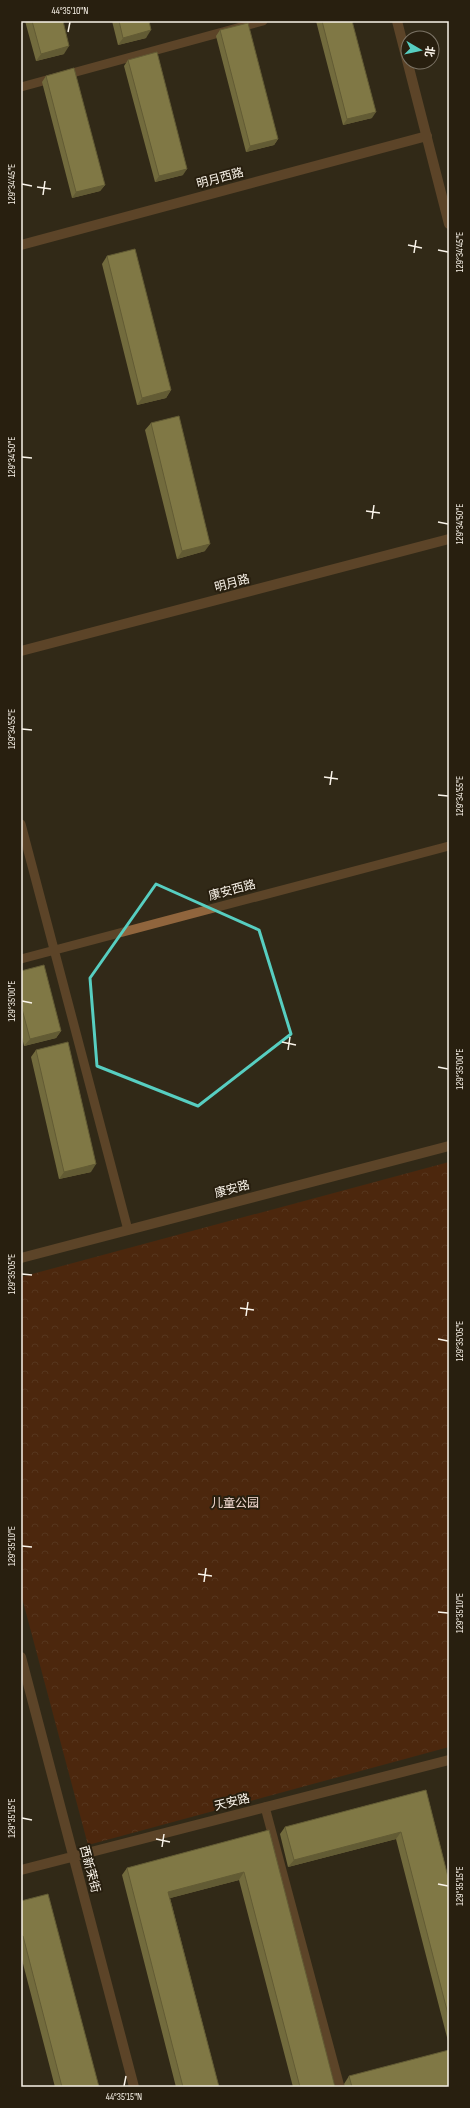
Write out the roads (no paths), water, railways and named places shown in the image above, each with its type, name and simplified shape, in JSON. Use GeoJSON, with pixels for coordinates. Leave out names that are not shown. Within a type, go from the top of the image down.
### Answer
{"type":"FeatureCollection","features":[{"type":"Feature","properties":{"kind":"street"},"geometry":{"type":"LineString","coordinates":[[397,21],[449,224]]}},
{"type":"Feature","properties":{"kind":"street","name":"明月西路"},"geometry":{"type":"LineString","coordinates":[[21,245],[426,136]]}},
{"type":"Feature","properties":{"kind":"street","name":"明月路"},"geometry":{"type":"LineString","coordinates":[[21,651],[449,540]]}},
{"type":"Feature","properties":{"kind":"street","name":"康安路"},"geometry":{"type":"LineString","coordinates":[[21,1258],[449,1146]]}},
{"type":"Feature","properties":{"kind":"street","name":"西新荣街"},"geometry":{"type":"LineString","coordinates":[[21,1657],[134,2087]]}},
{"type":"Feature","properties":{"kind":"street","name":"天安路"},"geometry":{"type":"LineString","coordinates":[[21,1870],[449,1760]]}},
{"type":"Feature","properties":{"kind":"lane"},"geometry":{"type":"LineString","coordinates":[[21,87],[263,21]]}},
{"type":"Feature","properties":{"kind":"lane"},"geometry":{"type":"LineString","coordinates":[[21,824],[128,1230]]}},
{"type":"Feature","properties":{"kind":"lane","name":"康安西路"},"geometry":{"type":"LineString","coordinates":[[21,958],[449,846]]}},
{"type":"Feature","properties":{"kind":"lane"},"geometry":{"type":"LineString","coordinates":[[265,1807],[340,2087]]}},
{"type":"Feature","properties":{"kind":"park label","name":"儿童公园"},"geometry":{"type":"Point","coordinates":[235,1503]}}]}
